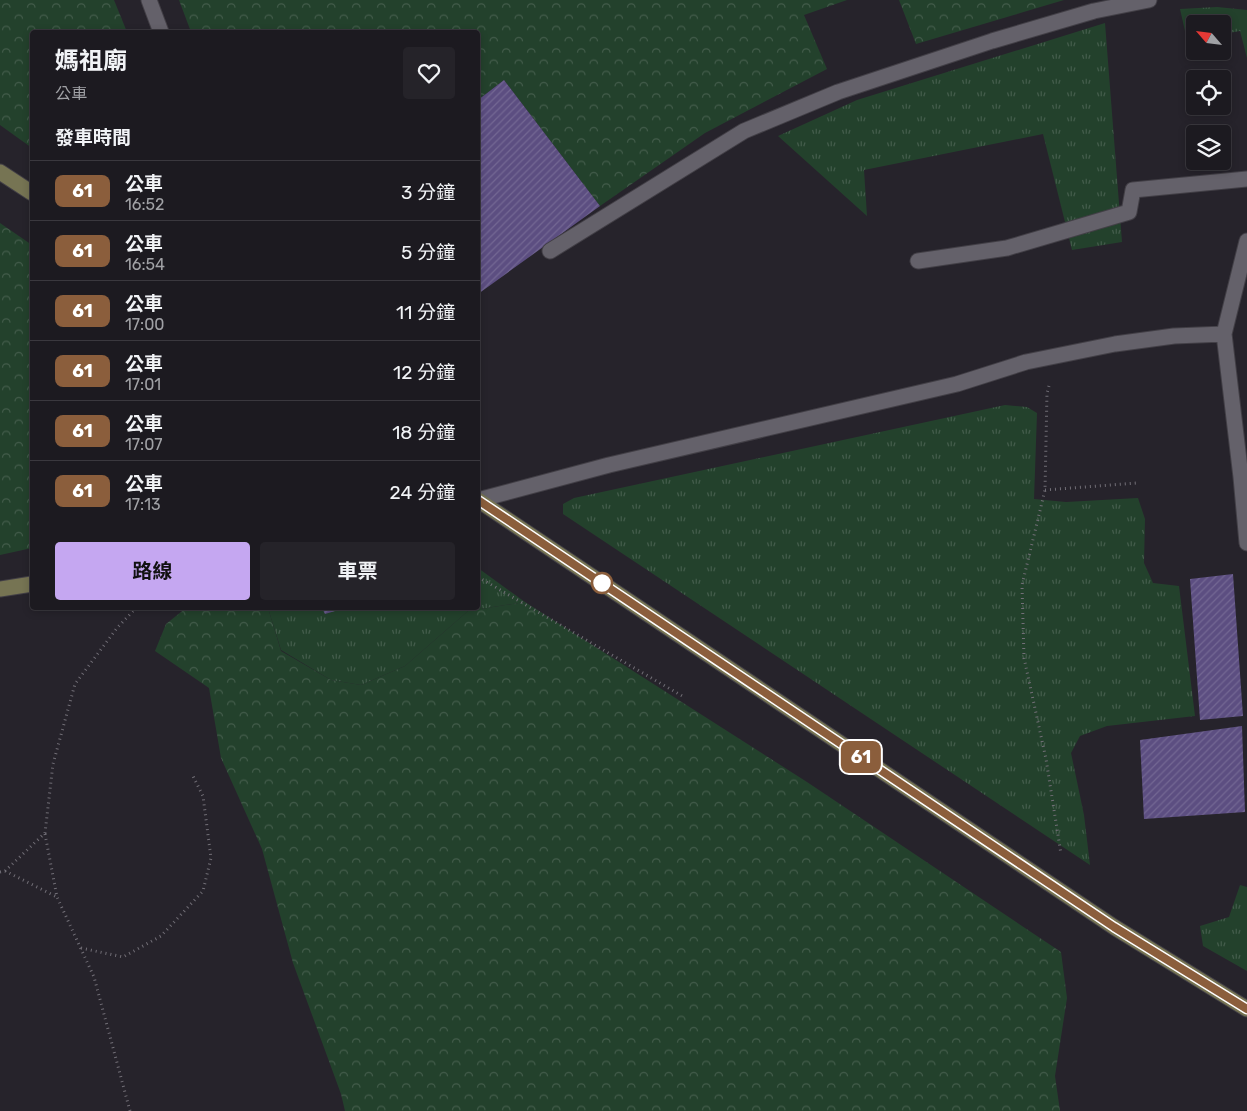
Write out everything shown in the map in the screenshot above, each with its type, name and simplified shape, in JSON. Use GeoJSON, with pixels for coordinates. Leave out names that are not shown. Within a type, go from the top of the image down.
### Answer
{"type":"FeatureCollection","features":[{"type":"Feature","properties":{"kind":"main road"},"geometry":{"type":"LineString","coordinates":[[0,172],[30,192]]}},
{"type":"Feature","properties":{"kind":"main road"},"geometry":{"type":"LineString","coordinates":[[480,501],[1114,927],[1247,1009]]}},
{"type":"Feature","properties":{"kind":"main road"},"geometry":{"type":"LineString","coordinates":[[0,589],[30,584]]}},
{"type":"Feature","properties":{"kind":"street"},"geometry":{"type":"LineString","coordinates":[[149,0],[161,30]]}},
{"type":"Feature","properties":{"kind":"street"},"geometry":{"type":"LineString","coordinates":[[550,251],[744,131],[838,92],[992,41],[1094,11],[1148,0]]}},
{"type":"Feature","properties":{"kind":"street"},"geometry":{"type":"LineString","coordinates":[[918,261],[1007,248],[1129,212],[1133,190],[1247,179]]}},
{"type":"Feature","properties":{"kind":"street"},"geometry":{"type":"LineString","coordinates":[[1247,241],[1224,334],[1244,477],[1247,543]]}},
{"type":"Feature","properties":{"kind":"street"},"geometry":{"type":"LineString","coordinates":[[480,499],[609,465],[957,384],[1026,362],[1115,344],[1174,336],[1224,334]]}},
{"type":"Feature","properties":{"kind":"path"},"geometry":{"type":"LineString","coordinates":[[1061,355],[1047,394],[1045,490],[1022,585],[1024,658],[1046,759],[1061,854]]}},
{"type":"Feature","properties":{"kind":"path"},"geometry":{"type":"LineString","coordinates":[[1045,490],[1137,483]]}},
{"type":"Feature","properties":{"kind":"path"},"geometry":{"type":"LineString","coordinates":[[480,577],[684,697]]}},
{"type":"Feature","properties":{"kind":"path"},"geometry":{"type":"LineString","coordinates":[[130,1111],[94,976],[57,898],[45,833],[53,764],[74,684],[117,628],[134,610]]}},
{"type":"Feature","properties":{"kind":"path"},"geometry":{"type":"LineString","coordinates":[[80,948],[123,957],[161,936],[203,891],[211,858],[203,796],[192,774]]}},
{"type":"Feature","properties":{"kind":"path"},"geometry":{"type":"LineString","coordinates":[[0,872],[5,871],[45,833]]}},
{"type":"Feature","properties":{"kind":"path"},"geometry":{"type":"LineString","coordinates":[[5,871],[57,898]]}},
{"type":"Feature","properties":{"kind":"green space"},"geometry":{"type":"Polygon","coordinates":[[[0,0],[114,0],[126,30],[30,30],[30,147],[0,125],[0,0]]]}},
{"type":"Feature","properties":{"kind":"green space"},"geometry":{"type":"Polygon","coordinates":[[[179,0],[847,0],[804,15],[827,69],[705,133],[600,206],[504,80],[480,98],[480,30],[190,30],[179,0]]]}},
{"type":"Feature","properties":{"kind":"green space"},"geometry":{"type":"Polygon","coordinates":[[[899,0],[1064,0],[916,44],[899,0]]]}},
{"type":"Feature","properties":{"kind":"green space"},"geometry":{"type":"Polygon","coordinates":[[[1217,7],[1247,10],[1247,58],[1240,31],[1231,33],[1231,15],[1186,15],[1186,36],[1180,9],[1217,7]]]}},
{"type":"Feature","properties":{"kind":"green space"},"geometry":{"type":"Polygon","coordinates":[[[1105,23],[1122,242],[1072,250],[1043,134],[864,170],[867,216],[778,136],[857,100],[1105,23]]]}},
{"type":"Feature","properties":{"kind":"green space"},"geometry":{"type":"Polygon","coordinates":[[[0,223],[30,244],[30,548],[0,555],[0,223]]]}},
{"type":"Feature","properties":{"kind":"green space"},"geometry":{"type":"Polygon","coordinates":[[[1005,405],[1027,407],[1037,413],[1034,499],[1066,502],[1138,498],[1145,519],[1144,563],[1153,583],[1179,586],[1195,716],[1107,726],[1080,736],[1071,753],[1084,815],[1090,865],[563,514],[563,504],[574,498],[1005,405]]]}},
{"type":"Feature","properties":{"kind":"green space"},"geometry":{"type":"Polygon","coordinates":[[[480,569],[525,602],[480,609],[480,569]]]}},
{"type":"Feature","properties":{"kind":"green space"},"geometry":{"type":"Polygon","coordinates":[[[525,602],[807,782],[1061,952],[1067,998],[1055,1076],[1060,1111],[345,1111],[341,1094],[293,963],[262,849],[221,758],[209,688],[155,651],[166,624],[184,610],[269,610],[281,651],[331,680],[361,685],[405,666],[468,611],[525,602]]]}},
{"type":"Feature","properties":{"kind":"green space"},"geometry":{"type":"Polygon","coordinates":[[[269,610],[474,610],[468,611],[405,666],[361,685],[331,680],[281,650],[269,610]]]}},
{"type":"Feature","properties":{"kind":"green space"},"geometry":{"type":"Polygon","coordinates":[[[1240,885],[1247,887],[1247,971],[1203,946],[1200,926],[1229,917],[1240,885]]]}},
{"type":"Feature","properties":{"kind":"building"},"geometry":{"type":"Polygon","coordinates":[[[504,80],[600,206],[480,293],[480,98],[504,80]]]}},
{"type":"Feature","properties":{"kind":"building"},"geometry":{"type":"Polygon","coordinates":[[[1233,574],[1243,716],[1200,720],[1190,579],[1233,574]]]}},
{"type":"Feature","properties":{"kind":"building"},"geometry":{"type":"Polygon","coordinates":[[[323,610],[338,610],[325,614],[323,610]]]}},
{"type":"Feature","properties":{"kind":"building"},"geometry":{"type":"Polygon","coordinates":[[[1242,726],[1245,812],[1144,819],[1140,740],[1242,726]]]}},
{"type":"Feature","properties":{"kind":"bus line","name":"61"},"geometry":{"type":"LineString","coordinates":[[480,501],[1114,927],[1247,1009]]}}]}
